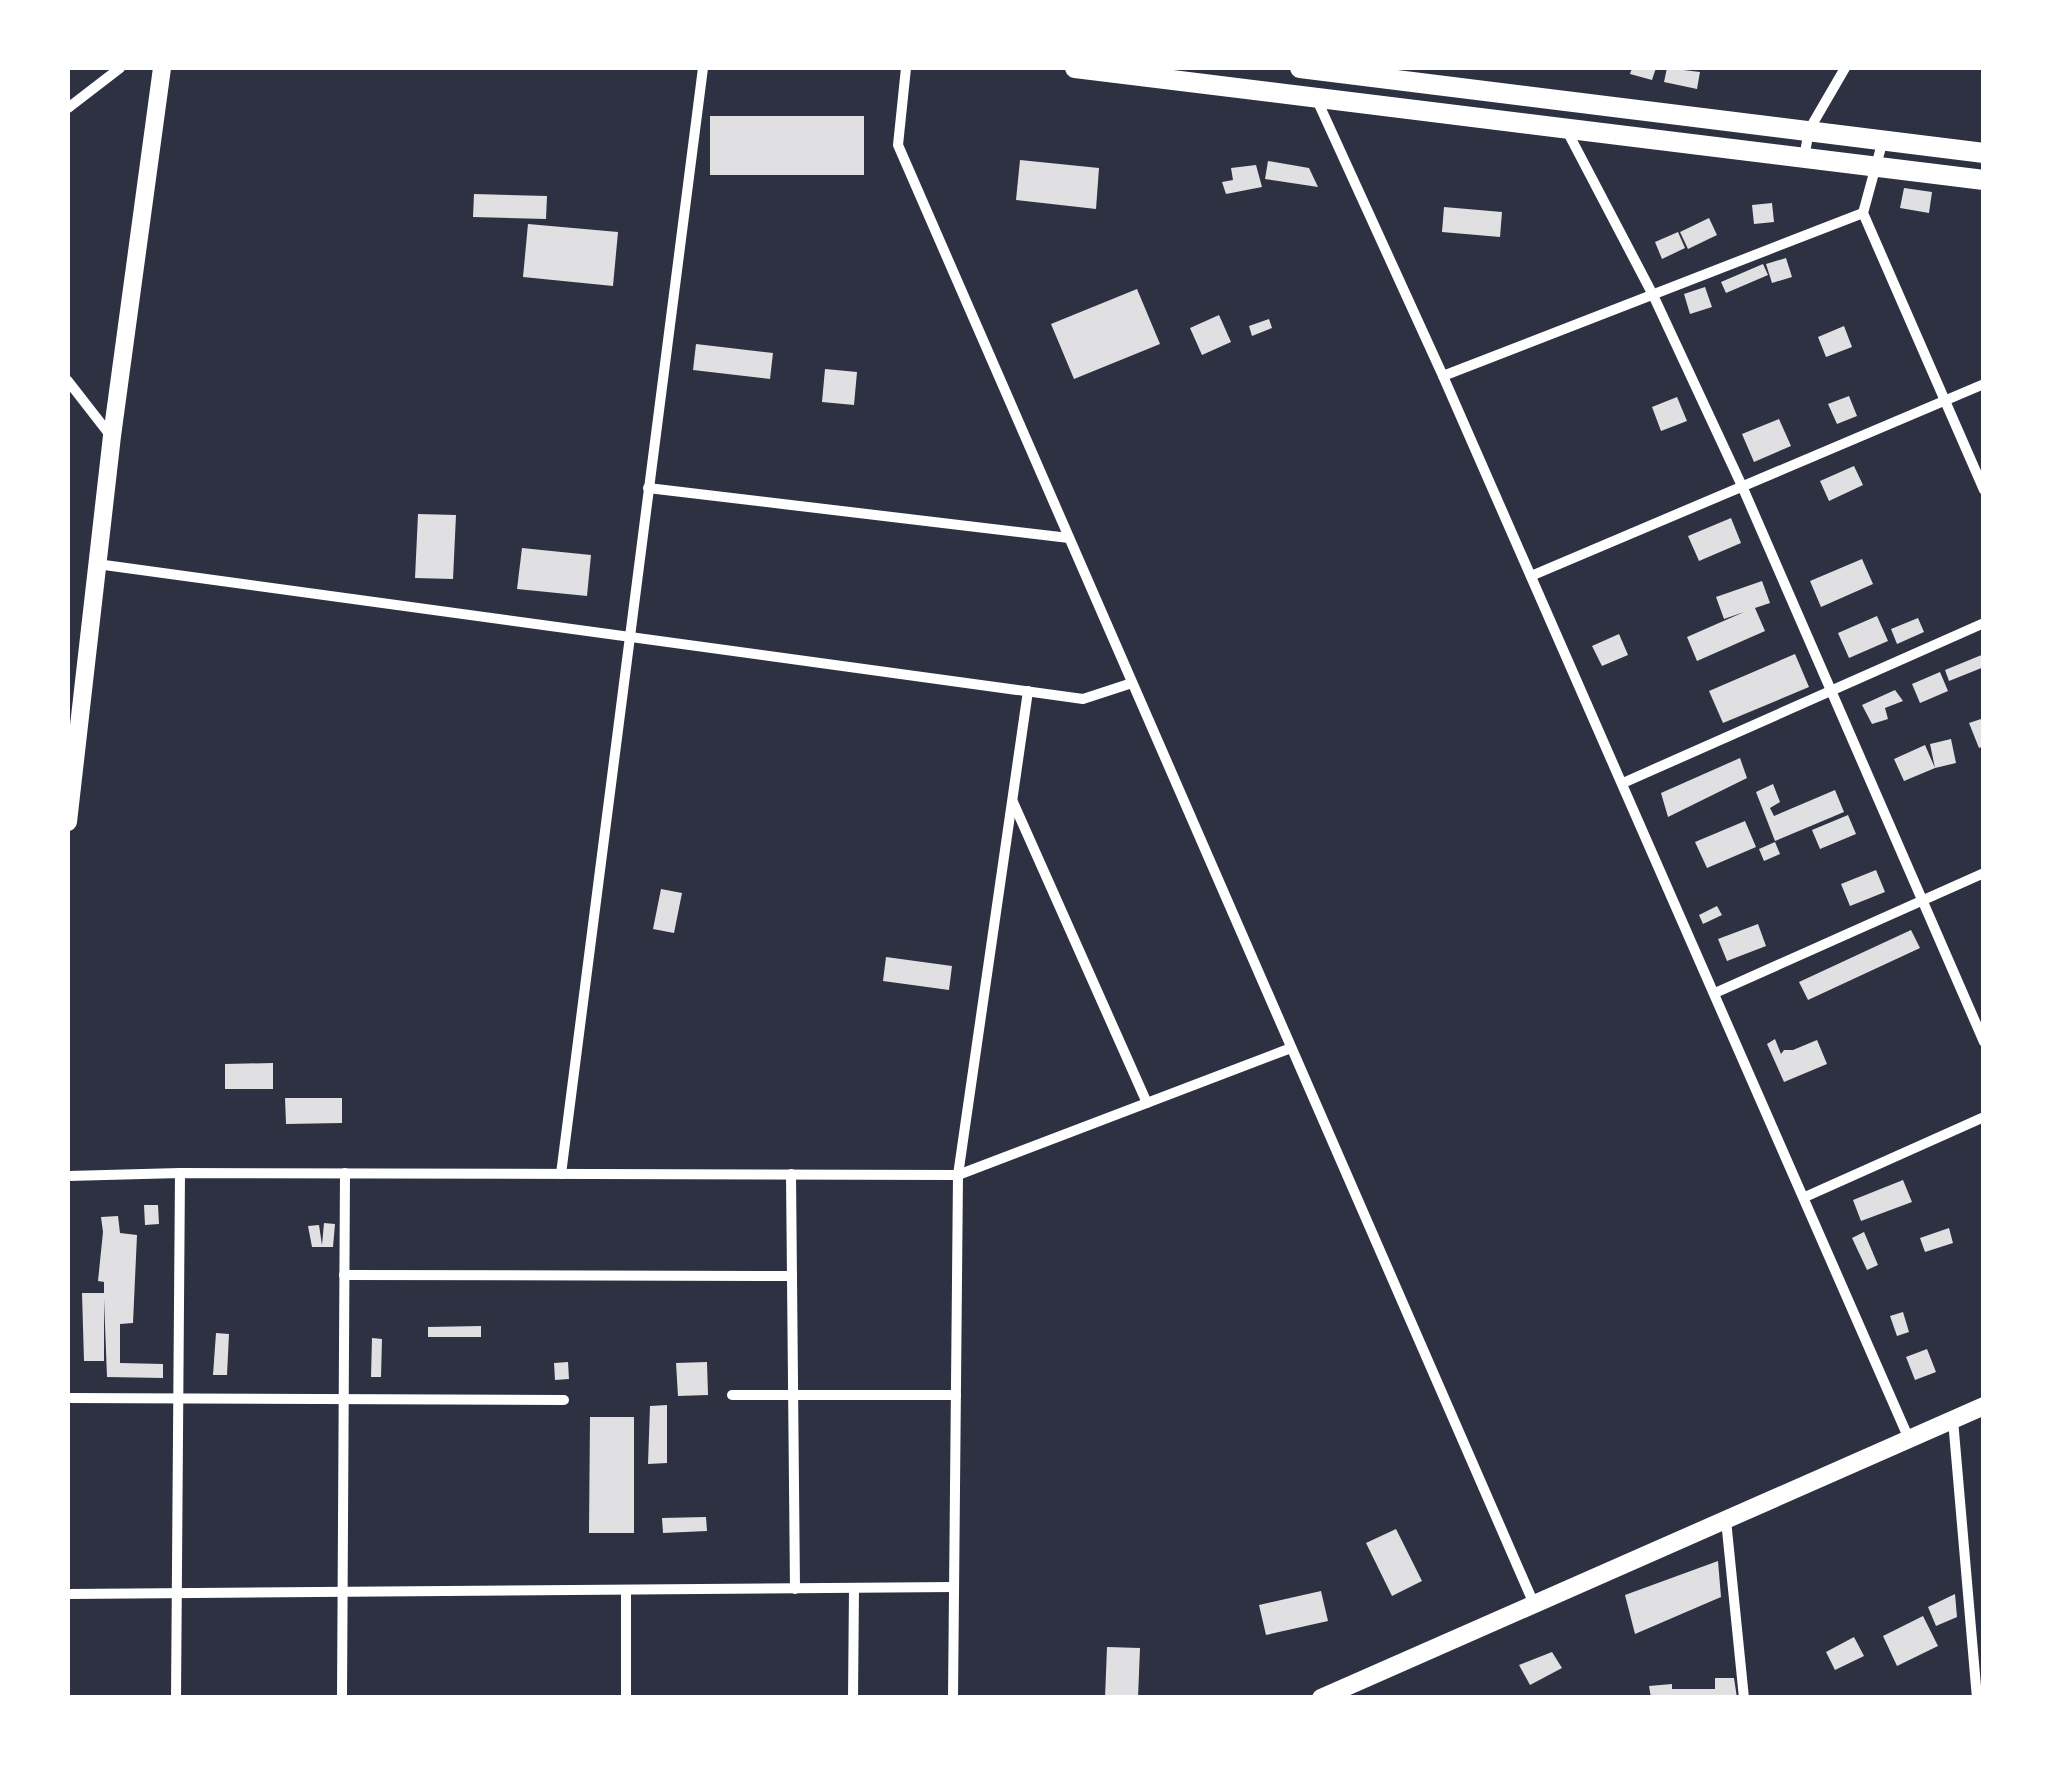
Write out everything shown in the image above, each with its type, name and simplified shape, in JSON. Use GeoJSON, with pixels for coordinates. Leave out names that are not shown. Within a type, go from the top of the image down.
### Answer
{"type":"FeatureCollection","features":[{"type":"Feature","properties":{"kind":"main road"},"geometry":{"type":"LineString","coordinates":[[68,822],[96,564],[162,68]]}},
{"type":"Feature","properties":{"kind":"main road"},"geometry":{"type":"LineString","coordinates":[[1075,68],[1984,180]]}},
{"type":"Feature","properties":{"kind":"main road"},"geometry":{"type":"LineString","coordinates":[[1300,68],[1984,153]]}},
{"type":"Feature","properties":{"kind":"main road"},"geometry":{"type":"LineString","coordinates":[[1320,1698],[1984,1406]]}},
{"type":"Feature","properties":{"kind":"street"},"geometry":{"type":"LineString","coordinates":[[68,108],[120,68]]}},
{"type":"Feature","properties":{"kind":"street"},"geometry":{"type":"LineString","coordinates":[[561,1174],[703,68]]}},
{"type":"Feature","properties":{"kind":"street"},"geometry":{"type":"LineString","coordinates":[[906,68],[898,146],[1534,1604]]}},
{"type":"Feature","properties":{"kind":"street"},"geometry":{"type":"LineString","coordinates":[[1804,158],[1809,130],[1846,68]]}},
{"type":"Feature","properties":{"kind":"street"},"geometry":{"type":"LineString","coordinates":[[1316,97],[1623,782],[1909,1439]]}},
{"type":"Feature","properties":{"kind":"street"},"geometry":{"type":"LineString","coordinates":[[1566,128],[1653,295],[1742,486],[1984,1042]]}},
{"type":"Feature","properties":{"kind":"street"},"geometry":{"type":"LineString","coordinates":[[1882,140],[1863,213],[1984,490]]}},
{"type":"Feature","properties":{"kind":"street"},"geometry":{"type":"LineString","coordinates":[[1443,376],[1863,213]]}},
{"type":"Feature","properties":{"kind":"street"},"geometry":{"type":"LineString","coordinates":[[68,381],[112,436]]}},
{"type":"Feature","properties":{"kind":"street"},"geometry":{"type":"LineString","coordinates":[[1531,576],[1984,384]]}},
{"type":"Feature","properties":{"kind":"street"},"geometry":{"type":"LineString","coordinates":[[648,488],[1069,538]]}},
{"type":"Feature","properties":{"kind":"street"},"geometry":{"type":"LineString","coordinates":[[96,564],[1082,698],[1132,683]]}},
{"type":"Feature","properties":{"kind":"street"},"geometry":{"type":"LineString","coordinates":[[1623,782],[1984,623]]}},
{"type":"Feature","properties":{"kind":"street"},"geometry":{"type":"LineString","coordinates":[[953,1698],[958,1175],[1028,691]]}},
{"type":"Feature","properties":{"kind":"street"},"geometry":{"type":"LineString","coordinates":[[1012,800],[1147,1102]]}},
{"type":"Feature","properties":{"kind":"street"},"geometry":{"type":"LineString","coordinates":[[1715,993],[1984,874]]}},
{"type":"Feature","properties":{"kind":"street"},"geometry":{"type":"LineString","coordinates":[[68,1176],[958,1175],[1291,1048]]}},
{"type":"Feature","properties":{"kind":"street"},"geometry":{"type":"LineString","coordinates":[[1805,1196],[1984,1117]]}},
{"type":"Feature","properties":{"kind":"street"},"geometry":{"type":"LineString","coordinates":[[176,1698],[180,1173]]}},
{"type":"Feature","properties":{"kind":"street"},"geometry":{"type":"LineString","coordinates":[[342,1698],[345,1173]]}},
{"type":"Feature","properties":{"kind":"street"},"geometry":{"type":"LineString","coordinates":[[791,1174],[796,1589]]}},
{"type":"Feature","properties":{"kind":"street"},"geometry":{"type":"LineString","coordinates":[[344,1275],[792,1276]]}},
{"type":"Feature","properties":{"kind":"street"},"geometry":{"type":"LineString","coordinates":[[732,1395],[956,1395]]}},
{"type":"Feature","properties":{"kind":"street"},"geometry":{"type":"LineString","coordinates":[[68,1398],[564,1400]]}},
{"type":"Feature","properties":{"kind":"street"},"geometry":{"type":"LineString","coordinates":[[1953,1420],[1978,1698]]}},
{"type":"Feature","properties":{"kind":"street"},"geometry":{"type":"LineString","coordinates":[[1726,1520],[1744,1698]]}},
{"type":"Feature","properties":{"kind":"street"},"geometry":{"type":"LineString","coordinates":[[852,1698],[854,1588]]}},
{"type":"Feature","properties":{"kind":"street"},"geometry":{"type":"LineString","coordinates":[[68,1594],[954,1588]]}},
{"type":"Feature","properties":{"kind":"street"},"geometry":{"type":"LineString","coordinates":[[626,1590],[626,1698]]}},
{"type":"Feature","properties":{"kind":"building"},"geometry":{"type":"Polygon","coordinates":[[[1632,68],[1656,68],[1652,80],[1630,74],[1632,68]]]}},
{"type":"Feature","properties":{"kind":"building"},"geometry":{"type":"Polygon","coordinates":[[[1667,68],[1700,72],[1697,89],[1664,82],[1667,68]]]}},
{"type":"Feature","properties":{"kind":"building"},"geometry":{"type":"Polygon","coordinates":[[[710,116],[864,116],[864,175],[710,175],[710,116]]]}},
{"type":"Feature","properties":{"kind":"building"},"geometry":{"type":"Polygon","coordinates":[[[1020,160],[1099,168],[1096,209],[1016,200],[1020,160]]]}},
{"type":"Feature","properties":{"kind":"building"},"geometry":{"type":"Polygon","coordinates":[[[1268,161],[1309,168],[1318,187],[1265,179],[1268,161]]]}},
{"type":"Feature","properties":{"kind":"building"},"geometry":{"type":"Polygon","coordinates":[[[1256,165],[1262,187],[1226,194],[1222,182],[1233,180],[1231,168],[1256,165]]]}},
{"type":"Feature","properties":{"kind":"building"},"geometry":{"type":"Polygon","coordinates":[[[1904,188],[1932,192],[1929,213],[1900,208],[1904,188]]]}},
{"type":"Feature","properties":{"kind":"building"},"geometry":{"type":"Polygon","coordinates":[[[474,194],[547,196],[546,219],[473,217],[474,194]]]}},
{"type":"Feature","properties":{"kind":"building"},"geometry":{"type":"Polygon","coordinates":[[[1772,203],[1774,222],[1754,224],[1752,205],[1772,203]]]}},
{"type":"Feature","properties":{"kind":"building"},"geometry":{"type":"Polygon","coordinates":[[[1444,207],[1502,212],[1500,237],[1442,232],[1444,207]]]}},
{"type":"Feature","properties":{"kind":"building"},"geometry":{"type":"Polygon","coordinates":[[[1709,218],[1717,235],[1688,249],[1680,232],[1709,218]]]}},
{"type":"Feature","properties":{"kind":"building"},"geometry":{"type":"Polygon","coordinates":[[[528,224],[618,232],[613,286],[523,277],[528,224]]]}},
{"type":"Feature","properties":{"kind":"building"},"geometry":{"type":"Polygon","coordinates":[[[1678,232],[1685,248],[1662,259],[1655,242],[1678,232]]]}},
{"type":"Feature","properties":{"kind":"building"},"geometry":{"type":"Polygon","coordinates":[[[1786,258],[1792,277],[1772,283],[1766,264],[1786,258]]]}},
{"type":"Feature","properties":{"kind":"building"},"geometry":{"type":"Polygon","coordinates":[[[1763,264],[1768,275],[1726,293],[1721,282],[1763,264]]]}},
{"type":"Feature","properties":{"kind":"building"},"geometry":{"type":"Polygon","coordinates":[[[1705,287],[1712,307],[1690,314],[1684,294],[1705,287]]]}},
{"type":"Feature","properties":{"kind":"building"},"geometry":{"type":"Polygon","coordinates":[[[1137,289],[1160,344],[1074,379],[1051,324],[1137,289]]]}},
{"type":"Feature","properties":{"kind":"building"},"geometry":{"type":"Polygon","coordinates":[[[1219,315],[1231,342],[1202,355],[1190,328],[1219,315]]]}},
{"type":"Feature","properties":{"kind":"building"},"geometry":{"type":"Polygon","coordinates":[[[1269,319],[1272,328],[1252,336],[1249,326],[1269,319]]]}},
{"type":"Feature","properties":{"kind":"building"},"geometry":{"type":"Polygon","coordinates":[[[1844,326],[1852,347],[1826,357],[1818,337],[1844,326]]]}},
{"type":"Feature","properties":{"kind":"building"},"geometry":{"type":"Polygon","coordinates":[[[696,344],[773,353],[770,379],[693,370],[696,344]]]}},
{"type":"Feature","properties":{"kind":"building"},"geometry":{"type":"Polygon","coordinates":[[[825,369],[857,372],[854,405],[822,402],[825,369]]]}},
{"type":"Feature","properties":{"kind":"building"},"geometry":{"type":"Polygon","coordinates":[[[1849,396],[1857,416],[1837,424],[1828,404],[1849,396]]]}},
{"type":"Feature","properties":{"kind":"building"},"geometry":{"type":"Polygon","coordinates":[[[1677,397],[1687,421],[1661,431],[1652,407],[1677,397]]]}},
{"type":"Feature","properties":{"kind":"building"},"geometry":{"type":"Polygon","coordinates":[[[1779,419],[1791,446],[1754,462],[1742,434],[1779,419]]]}},
{"type":"Feature","properties":{"kind":"building"},"geometry":{"type":"Polygon","coordinates":[[[1854,466],[1863,485],[1829,501],[1820,481],[1854,466]]]}},
{"type":"Feature","properties":{"kind":"building"},"geometry":{"type":"Polygon","coordinates":[[[418,514],[456,515],[453,579],[415,578],[418,514]]]}},
{"type":"Feature","properties":{"kind":"building"},"geometry":{"type":"Polygon","coordinates":[[[1731,518],[1741,543],[1699,561],[1688,536],[1731,518]]]}},
{"type":"Feature","properties":{"kind":"building"},"geometry":{"type":"Polygon","coordinates":[[[522,548],[591,555],[587,596],[517,589],[522,548]]]}},
{"type":"Feature","properties":{"kind":"building"},"geometry":{"type":"Polygon","coordinates":[[[1862,559],[1873,584],[1821,607],[1810,581],[1862,559]]]}},
{"type":"Feature","properties":{"kind":"building"},"geometry":{"type":"Polygon","coordinates":[[[1762,581],[1770,603],[1755,608],[1765,631],[1697,661],[1687,637],[1744,612],[1724,619],[1716,597],[1762,581]]]}},
{"type":"Feature","properties":{"kind":"building"},"geometry":{"type":"Polygon","coordinates":[[[1877,616],[1888,641],[1849,658],[1838,633],[1877,616]]]}},
{"type":"Feature","properties":{"kind":"building"},"geometry":{"type":"Polygon","coordinates":[[[1918,618],[1924,632],[1897,644],[1891,629],[1918,618]]]}},
{"type":"Feature","properties":{"kind":"building"},"geometry":{"type":"Polygon","coordinates":[[[1619,634],[1628,655],[1602,666],[1592,646],[1619,634]]]}},
{"type":"Feature","properties":{"kind":"building"},"geometry":{"type":"Polygon","coordinates":[[[1795,654],[1809,687],[1723,723],[1709,691],[1795,654]]]}},
{"type":"Feature","properties":{"kind":"building"},"geometry":{"type":"Polygon","coordinates":[[[1984,654],[1984,667],[1949,681],[1945,670],[1984,654]]]}},
{"type":"Feature","properties":{"kind":"building"},"geometry":{"type":"Polygon","coordinates":[[[1940,672],[1948,691],[1920,703],[1912,684],[1940,672]]]}},
{"type":"Feature","properties":{"kind":"building"},"geometry":{"type":"Polygon","coordinates":[[[1895,690],[1903,701],[1885,708],[1888,719],[1872,724],[1862,705],[1895,690]]]}},
{"type":"Feature","properties":{"kind":"building"},"geometry":{"type":"Polygon","coordinates":[[[1984,718],[1984,746],[1979,748],[1969,723],[1984,718]]]}},
{"type":"Feature","properties":{"kind":"building"},"geometry":{"type":"Polygon","coordinates":[[[1951,739],[1956,763],[1935,768],[1930,744],[1951,739]]]}},
{"type":"Feature","properties":{"kind":"building"},"geometry":{"type":"Polygon","coordinates":[[[1925,745],[1935,768],[1904,781],[1894,759],[1925,745]]]}},
{"type":"Feature","properties":{"kind":"building"},"geometry":{"type":"Polygon","coordinates":[[[1740,758],[1747,778],[1668,817],[1661,793],[1740,758]]]}},
{"type":"Feature","properties":{"kind":"building"},"geometry":{"type":"Polygon","coordinates":[[[1773,784],[1780,802],[1770,808],[1774,816],[1835,790],[1844,812],[1775,841],[1756,792],[1773,784]]]}},
{"type":"Feature","properties":{"kind":"building"},"geometry":{"type":"Polygon","coordinates":[[[1848,815],[1856,834],[1820,849],[1812,830],[1848,815]]]}},
{"type":"Feature","properties":{"kind":"building"},"geometry":{"type":"Polygon","coordinates":[[[1745,821],[1756,847],[1707,868],[1695,842],[1745,821]]]}},
{"type":"Feature","properties":{"kind":"building"},"geometry":{"type":"Polygon","coordinates":[[[1775,842],[1780,854],[1764,861],[1759,849],[1775,842]]]}},
{"type":"Feature","properties":{"kind":"building"},"geometry":{"type":"Polygon","coordinates":[[[1876,870],[1885,892],[1850,906],[1841,884],[1876,870]]]}},
{"type":"Feature","properties":{"kind":"building"},"geometry":{"type":"Polygon","coordinates":[[[661,889],[682,893],[674,933],[653,929],[661,889]]]}},
{"type":"Feature","properties":{"kind":"building"},"geometry":{"type":"Polygon","coordinates":[[[1717,906],[1722,915],[1703,924],[1699,915],[1717,906]]]}},
{"type":"Feature","properties":{"kind":"building"},"geometry":{"type":"Polygon","coordinates":[[[1758,924],[1766,946],[1727,961],[1718,939],[1758,924]]]}},
{"type":"Feature","properties":{"kind":"building"},"geometry":{"type":"Polygon","coordinates":[[[1911,930],[1920,948],[1808,1000],[1799,982],[1911,930]]]}},
{"type":"Feature","properties":{"kind":"building"},"geometry":{"type":"Polygon","coordinates":[[[886,957],[952,966],[949,990],[883,981],[886,957]]]}},
{"type":"Feature","properties":{"kind":"building"},"geometry":{"type":"Polygon","coordinates":[[[1775,1039],[1781,1054],[1817,1040],[1827,1064],[1784,1082],[1767,1044],[1775,1039]]]}},
{"type":"Feature","properties":{"kind":"building"},"geometry":{"type":"Polygon","coordinates":[[[273,1063],[273,1089],[225,1089],[225,1064],[273,1063]]]}},
{"type":"Feature","properties":{"kind":"building"},"geometry":{"type":"Polygon","coordinates":[[[285,1098],[342,1098],[342,1123],[286,1124],[285,1098]]]}},
{"type":"Feature","properties":{"kind":"building"},"geometry":{"type":"Polygon","coordinates":[[[1903,1180],[1912,1202],[1861,1221],[1853,1200],[1903,1180]]]}},
{"type":"Feature","properties":{"kind":"building"},"geometry":{"type":"Polygon","coordinates":[[[144,1205],[158,1205],[159,1224],[145,1225],[144,1205]]]}},
{"type":"Feature","properties":{"kind":"building"},"geometry":{"type":"Polygon","coordinates":[[[118,1216],[120,1233],[137,1235],[133,1323],[120,1324],[120,1363],[163,1364],[163,1378],[107,1377],[104,1299],[104,1361],[84,1361],[82,1293],[104,1293],[104,1282],[98,1281],[101,1217],[118,1216]]]}},
{"type":"Feature","properties":{"kind":"building"},"geometry":{"type":"Polygon","coordinates":[[[324,1223],[335,1224],[333,1247],[312,1247],[308,1226],[319,1225],[322,1245],[324,1223]]]}},
{"type":"Feature","properties":{"kind":"building"},"geometry":{"type":"Polygon","coordinates":[[[1949,1228],[1953,1243],[1925,1252],[1920,1238],[1949,1228]]]}},
{"type":"Feature","properties":{"kind":"building"},"geometry":{"type":"Polygon","coordinates":[[[1864,1232],[1878,1265],[1867,1270],[1852,1238],[1864,1232]]]}},
{"type":"Feature","properties":{"kind":"building"},"geometry":{"type":"Polygon","coordinates":[[[1903,1312],[1909,1332],[1897,1336],[1890,1316],[1903,1312]]]}},
{"type":"Feature","properties":{"kind":"building"},"geometry":{"type":"Polygon","coordinates":[[[481,1326],[481,1337],[428,1337],[428,1327],[481,1326]]]}},
{"type":"Feature","properties":{"kind":"building"},"geometry":{"type":"Polygon","coordinates":[[[216,1333],[229,1334],[227,1375],[213,1375],[216,1333]]]}},
{"type":"Feature","properties":{"kind":"building"},"geometry":{"type":"Polygon","coordinates":[[[372,1338],[382,1339],[381,1377],[371,1377],[372,1338]]]}},
{"type":"Feature","properties":{"kind":"building"},"geometry":{"type":"Polygon","coordinates":[[[1927,1349],[1936,1372],[1915,1380],[1906,1357],[1927,1349]]]}},
{"type":"Feature","properties":{"kind":"building"},"geometry":{"type":"Polygon","coordinates":[[[568,1362],[569,1379],[555,1380],[554,1363],[568,1362]]]}},
{"type":"Feature","properties":{"kind":"building"},"geometry":{"type":"Polygon","coordinates":[[[707,1362],[708,1395],[678,1396],[676,1363],[707,1362]]]}},
{"type":"Feature","properties":{"kind":"building"},"geometry":{"type":"Polygon","coordinates":[[[667,1405],[667,1463],[648,1464],[650,1406],[667,1405]]]}},
{"type":"Feature","properties":{"kind":"building"},"geometry":{"type":"Polygon","coordinates":[[[590,1417],[634,1417],[634,1533],[589,1533],[590,1417]]]}},
{"type":"Feature","properties":{"kind":"building"},"geometry":{"type":"Polygon","coordinates":[[[706,1517],[707,1531],[663,1533],[662,1518],[706,1517]]]}},
{"type":"Feature","properties":{"kind":"building"},"geometry":{"type":"Polygon","coordinates":[[[1396,1529],[1422,1581],[1392,1596],[1366,1543],[1396,1529]]]}},
{"type":"Feature","properties":{"kind":"building"},"geometry":{"type":"Polygon","coordinates":[[[1718,1561],[1721,1597],[1635,1634],[1625,1595],[1718,1561]]]}},
{"type":"Feature","properties":{"kind":"building"},"geometry":{"type":"Polygon","coordinates":[[[1321,1591],[1328,1621],[1266,1635],[1259,1605],[1321,1591]]]}},
{"type":"Feature","properties":{"kind":"building"},"geometry":{"type":"Polygon","coordinates":[[[1955,1594],[1957,1617],[1936,1626],[1928,1607],[1955,1594]]]}},
{"type":"Feature","properties":{"kind":"building"},"geometry":{"type":"Polygon","coordinates":[[[1923,1616],[1938,1646],[1897,1666],[1883,1636],[1923,1616]]]}},
{"type":"Feature","properties":{"kind":"building"},"geometry":{"type":"Polygon","coordinates":[[[1854,1637],[1864,1656],[1835,1670],[1826,1652],[1854,1637]]]}},
{"type":"Feature","properties":{"kind":"building"},"geometry":{"type":"Polygon","coordinates":[[[1107,1647],[1140,1648],[1138,1698],[1105,1698],[1107,1647]]]}},
{"type":"Feature","properties":{"kind":"building"},"geometry":{"type":"Polygon","coordinates":[[[1552,1652],[1562,1668],[1530,1685],[1519,1665],[1552,1652]]]}},
{"type":"Feature","properties":{"kind":"building"},"geometry":{"type":"Polygon","coordinates":[[[1715,1678],[1734,1678],[1737,1698],[1651,1698],[1649,1686],[1672,1684],[1672,1689],[1715,1689],[1715,1678]]]}}]}
